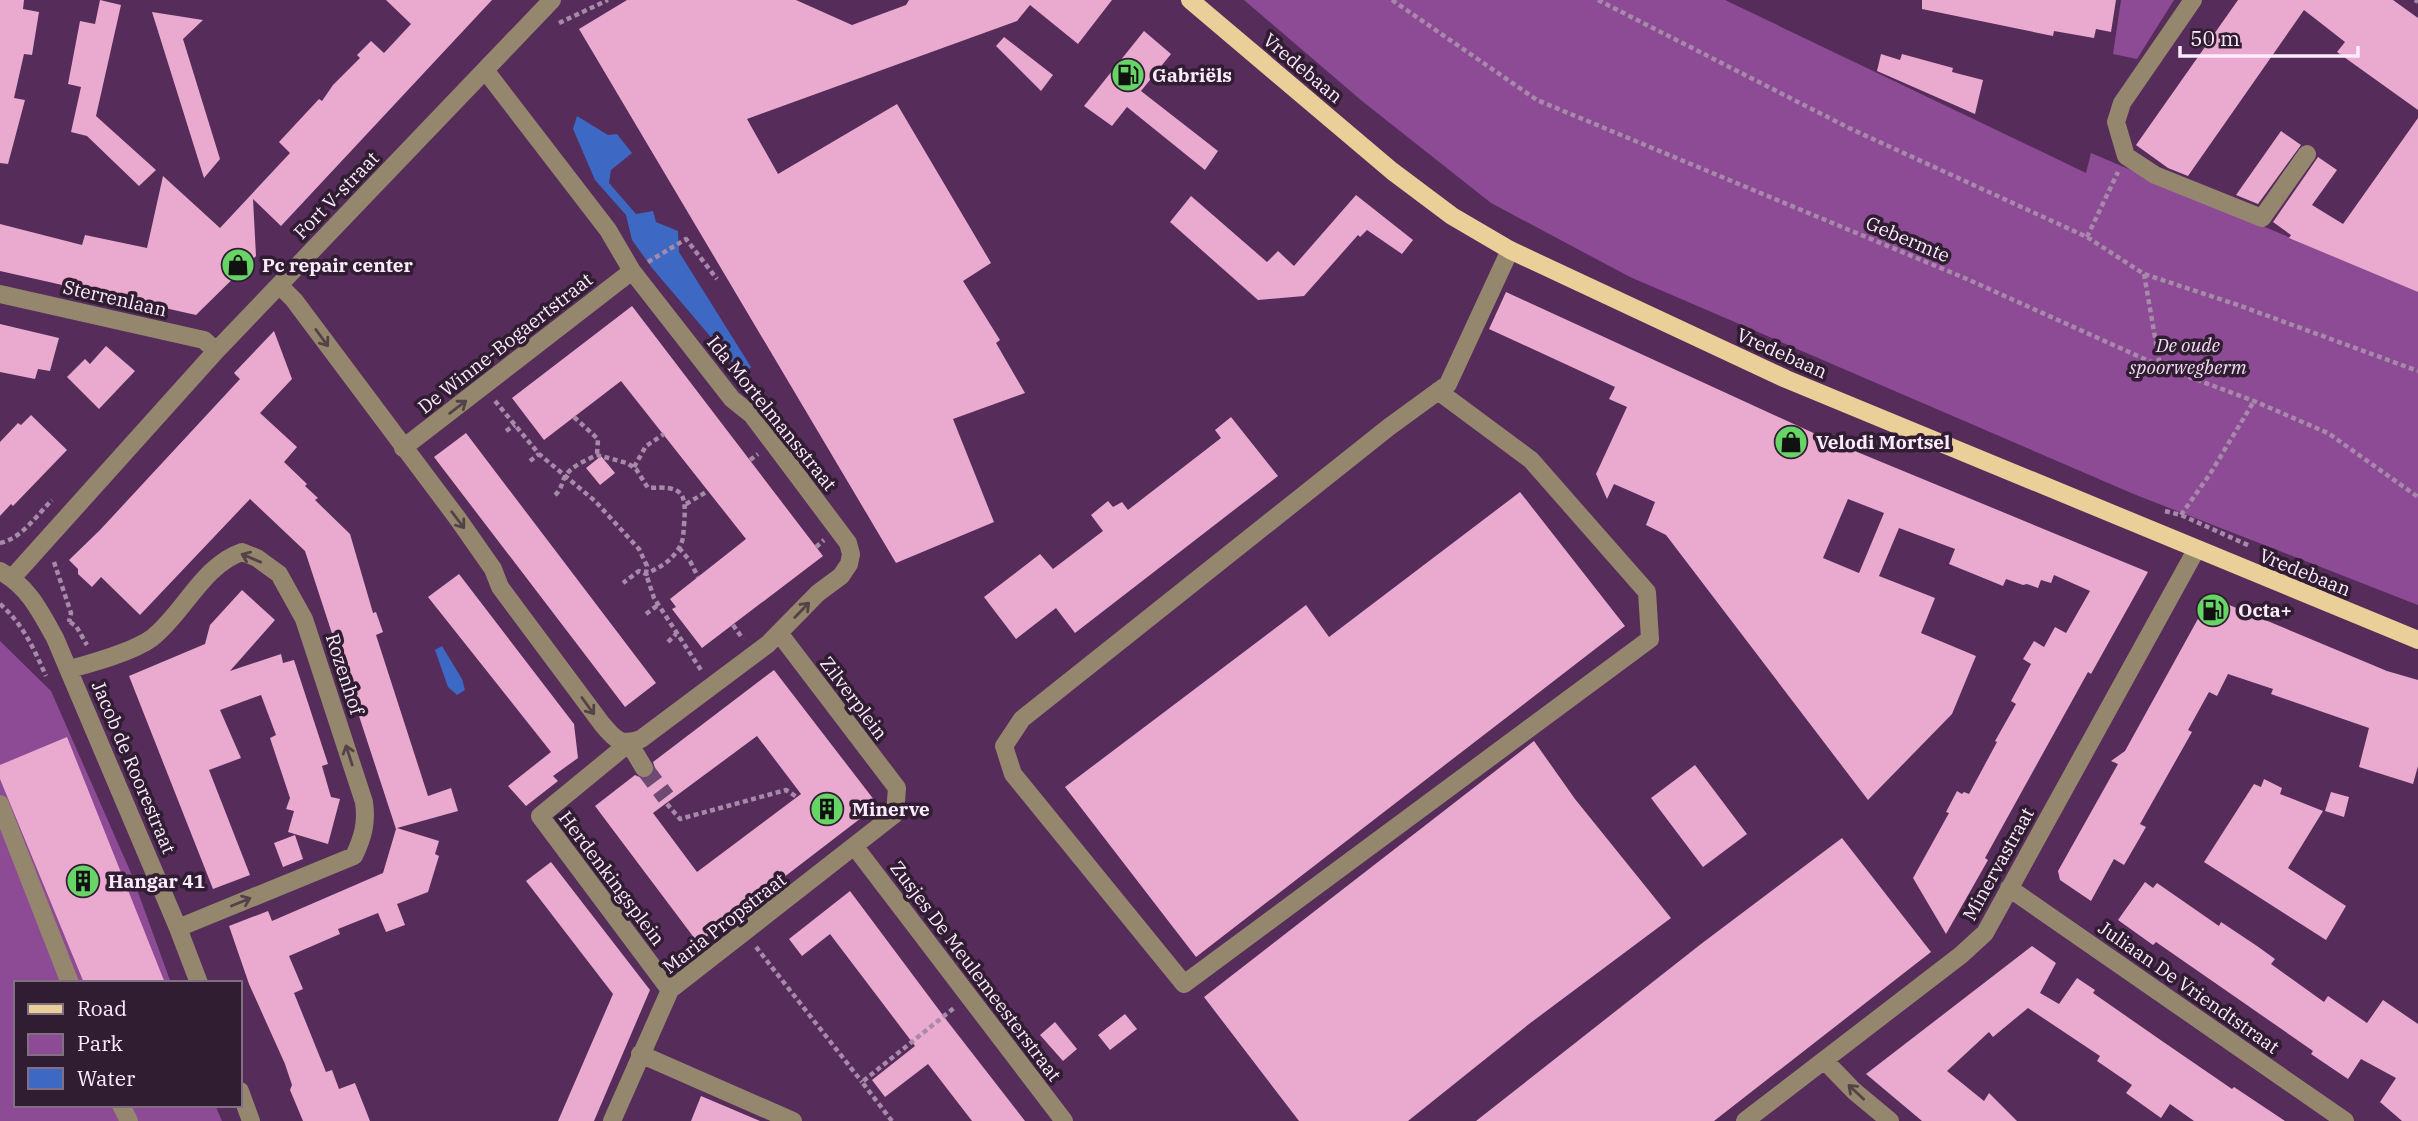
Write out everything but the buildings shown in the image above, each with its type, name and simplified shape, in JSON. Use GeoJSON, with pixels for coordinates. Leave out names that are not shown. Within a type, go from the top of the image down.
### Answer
{"type":"FeatureCollection","features":[{"type":"Feature","properties":{"kind":"main road","name":"Vredebaan"},"geometry":{"type":"LineString","coordinates":[[1190,0],[1392,171],[1452,216],[1510,250],[1786,379],[2418,640]]}},
{"type":"Feature","properties":{"kind":"street","name":"Fort V-straat"},"geometry":{"type":"LineString","coordinates":[[6,574],[552,0]]}},
{"type":"Feature","properties":{"kind":"street"},"geometry":{"type":"LineString","coordinates":[[2193,0],[2122,103],[2116,122],[2126,156],[2155,175],[2262,218],[2307,154]]}},
{"type":"Feature","properties":{"kind":"street","name":"Ida Mortelmansstraat"},"geometry":{"type":"LineString","coordinates":[[485,70],[608,230],[632,271],[732,399],[752,415],[848,544],[851,554],[849,564],[841,576],[818,593],[779,633],[641,739],[629,743]]}},
{"type":"Feature","properties":{"kind":"street"},"geometry":{"type":"LineString","coordinates":[[1438,391],[1531,460],[1647,592],[1650,639],[1184,984],[1013,774],[1003,746],[1022,719],[1389,427],[1438,391],[1448,384],[1510,250]]}},
{"type":"Feature","properties":{"kind":"street","name":"De Winne-Bogaertstraat"},"geometry":{"type":"LineString","coordinates":[[403,448],[632,271]]}},
{"type":"Feature","properties":{"kind":"street"},"geometry":{"type":"LineString","coordinates":[[279,285],[294,300],[458,519],[494,569],[500,587],[602,724],[620,742],[629,743],[644,768]]}},
{"type":"Feature","properties":{"kind":"street","name":"Sterrenlaan"},"geometry":{"type":"LineString","coordinates":[[0,294],[204,340],[216,351]]}},
{"type":"Feature","properties":{"kind":"street","name":"Minervastraat"},"geometry":{"type":"LineString","coordinates":[[1745,1121],[1961,955],[1985,933],[2196,550]]}},
{"type":"Feature","properties":{"kind":"street","name":"Rozenhof"},"geometry":{"type":"LineString","coordinates":[[70,669],[95,662],[151,639],[217,567],[242,552],[257,558],[279,574],[304,618],[364,802],[365,834],[354,856],[178,928]]}},
{"type":"Feature","properties":{"kind":"street","name":"Jacob de Roorestraat"},"geometry":{"type":"LineString","coordinates":[[6,574],[33,598],[70,669],[198,981]]}},
{"type":"Feature","properties":{"kind":"street","name":"Zilverplein"},"geometry":{"type":"LineString","coordinates":[[779,633],[897,788]]}},
{"type":"Feature","properties":{"kind":"street","name":"Herdenkingsplein"},"geometry":{"type":"LineString","coordinates":[[629,743],[540,816],[670,990]]}},
{"type":"Feature","properties":{"kind":"street","name":"Maria Propstraat"},"geometry":{"type":"LineString","coordinates":[[611,1121],[670,990],[895,814],[897,788]]}},
{"type":"Feature","properties":{"kind":"street"},"geometry":{"type":"LineString","coordinates":[[0,804],[69,981]]}},
{"type":"Feature","properties":{"kind":"street","name":"Zusjes De Meulemeesterstraat"},"geometry":{"type":"LineString","coordinates":[[855,847],[1063,1121]]}},
{"type":"Feature","properties":{"kind":"street","name":"Juliaan De Vriendtstraat"},"geometry":{"type":"LineString","coordinates":[[2009,888],[2346,1121]]}},
{"type":"Feature","properties":{"kind":"street"},"geometry":{"type":"LineString","coordinates":[[640,1054],[793,1121]]}},
{"type":"Feature","properties":{"kind":"street"},"geometry":{"type":"LineString","coordinates":[[1824,1060],[1854,1091],[1890,1121]]}},
{"type":"Feature","properties":{"kind":"street"},"geometry":{"type":"LineString","coordinates":[[242,1096],[251,1121]]}},
{"type":"Feature","properties":{"kind":"path","name":"Gebermte"},"geometry":{"type":"LineString","coordinates":[[1392,0],[1537,100],[1967,279],[2160,366],[2254,401],[2328,433],[2418,497]]}},
{"type":"Feature","properties":{"kind":"path"},"geometry":{"type":"LineString","coordinates":[[1598,0],[1849,128],[2088,237],[2144,274],[2238,305],[2418,372]]}},
{"type":"Feature","properties":{"kind":"path"},"geometry":{"type":"LineString","coordinates":[[2088,237],[2126,156]]}},
{"type":"Feature","properties":{"kind":"path"},"geometry":{"type":"LineString","coordinates":[[632,271],[686,239],[718,279]]}},
{"type":"Feature","properties":{"kind":"path"},"geometry":{"type":"LineString","coordinates":[[2144,274],[2160,366]]}},
{"type":"Feature","properties":{"kind":"path"},"geometry":{"type":"LineString","coordinates":[[483,388],[539,454],[595,501],[639,549],[647,566],[646,574],[658,605],[711,685]]}},
{"type":"Feature","properties":{"kind":"path"},"geometry":{"type":"LineString","coordinates":[[2181,515],[2254,401]]}},
{"type":"Feature","properties":{"kind":"path"},"geometry":{"type":"LineString","coordinates":[[555,495],[561,490],[565,476],[597,455],[598,439],[574,417]]}},
{"type":"Feature","properties":{"kind":"path"},"geometry":{"type":"LineString","coordinates":[[506,430],[515,425]]}},
{"type":"Feature","properties":{"kind":"path"},"geometry":{"type":"LineString","coordinates":[[634,467],[646,446],[664,433]]}},
{"type":"Feature","properties":{"kind":"path"},"geometry":{"type":"LineString","coordinates":[[530,461],[539,454]]}},
{"type":"Feature","properties":{"kind":"path"},"geometry":{"type":"LineString","coordinates":[[597,455],[628,463],[634,467],[648,488],[668,487],[681,494],[686,504],[683,542],[679,548],[663,566],[646,574],[639,571],[623,583]]}},
{"type":"Feature","properties":{"kind":"path"},"geometry":{"type":"LineString","coordinates":[[686,504],[708,491]]}},
{"type":"Feature","properties":{"kind":"path"},"geometry":{"type":"LineString","coordinates":[[2162,510],[2231,536],[2260,552]]}},
{"type":"Feature","properties":{"kind":"path"},"geometry":{"type":"LineString","coordinates":[[679,548],[698,577]]}},
{"type":"Feature","properties":{"kind":"path"},"geometry":{"type":"LineString","coordinates":[[0,604],[15,617],[30,642]]}},
{"type":"Feature","properties":{"kind":"path"},"geometry":{"type":"LineString","coordinates":[[646,614],[658,605]]}},
{"type":"Feature","properties":{"kind":"path"},"geometry":{"type":"LineString","coordinates":[[70,622],[76,626],[95,662]]}},
{"type":"Feature","properties":{"kind":"path"},"geometry":{"type":"LineString","coordinates":[[668,642],[676,634]]}},
{"type":"Feature","properties":{"kind":"path"},"geometry":{"type":"LineString","coordinates":[[667,804],[680,819],[786,790],[797,797]]}},
{"type":"Feature","properties":{"kind":"path"},"geometry":{"type":"LineString","coordinates":[[745,933],[892,1121]]}},
{"type":"Feature","properties":{"kind":"path"},"geometry":{"type":"LineString","coordinates":[[862,1082],[968,996]]}},
{"type":"Feature","properties":{"kind":"green space","name":"De oude spoorwegberm"},"geometry":{"type":"Polygon","coordinates":[[[1244,0],[1725,0],[2086,173],[2091,153],[2418,292],[2418,605],[2136,495],[1630,277],[1491,203],[1362,101],[1244,0]]]}},
{"type":"Feature","properties":{"kind":"green space"},"geometry":{"type":"Polygon","coordinates":[[[2121,0],[2174,0],[2137,59],[2113,54],[2121,0]]]}},
{"type":"Feature","properties":{"kind":"green space"},"geometry":{"type":"Polygon","coordinates":[[[0,641],[51,691],[131,873],[170,981],[14,981],[14,1107],[216,1107],[222,1121],[0,1121],[0,641]]]}},
{"type":"Feature","properties":{"kind":"water"},"geometry":{"type":"Polygon","coordinates":[[[577,116],[608,135],[617,134],[632,153],[611,170],[609,183],[636,214],[653,211],[656,222],[678,231],[679,252],[751,367],[744,376],[652,268],[632,240],[626,215],[595,180],[573,129],[577,116]]]}},
{"type":"Feature","properties":{"kind":"water"},"geometry":{"type":"Polygon","coordinates":[[[442,646],[462,679],[465,690],[457,695],[448,687],[435,650],[442,646]]]}},
{"type":"Feature","properties":{"kind":"tunnel"},"geometry":{"type":"LineString","coordinates":[[644,768],[666,797]]}},
{"type":"Feature","properties":{"kind":"place","name":"Gabriëls"},"geometry":{"type":"Point","coordinates":[1128,75]}},
{"type":"Feature","properties":{"kind":"place","name":"Pc repair center"},"geometry":{"type":"Point","coordinates":[238,265]}},
{"type":"Feature","properties":{"kind":"place","name":"Velodi Mortsel"},"geometry":{"type":"Point","coordinates":[1791,442]}},
{"type":"Feature","properties":{"kind":"place","name":"Octa+"},"geometry":{"type":"Point","coordinates":[2213,610]}},
{"type":"Feature","properties":{"kind":"place","name":"Minerve"},"geometry":{"type":"Point","coordinates":[827,809]}},
{"type":"Feature","properties":{"kind":"place","name":"Hangar 41"},"geometry":{"type":"Point","coordinates":[83,881]}}]}
